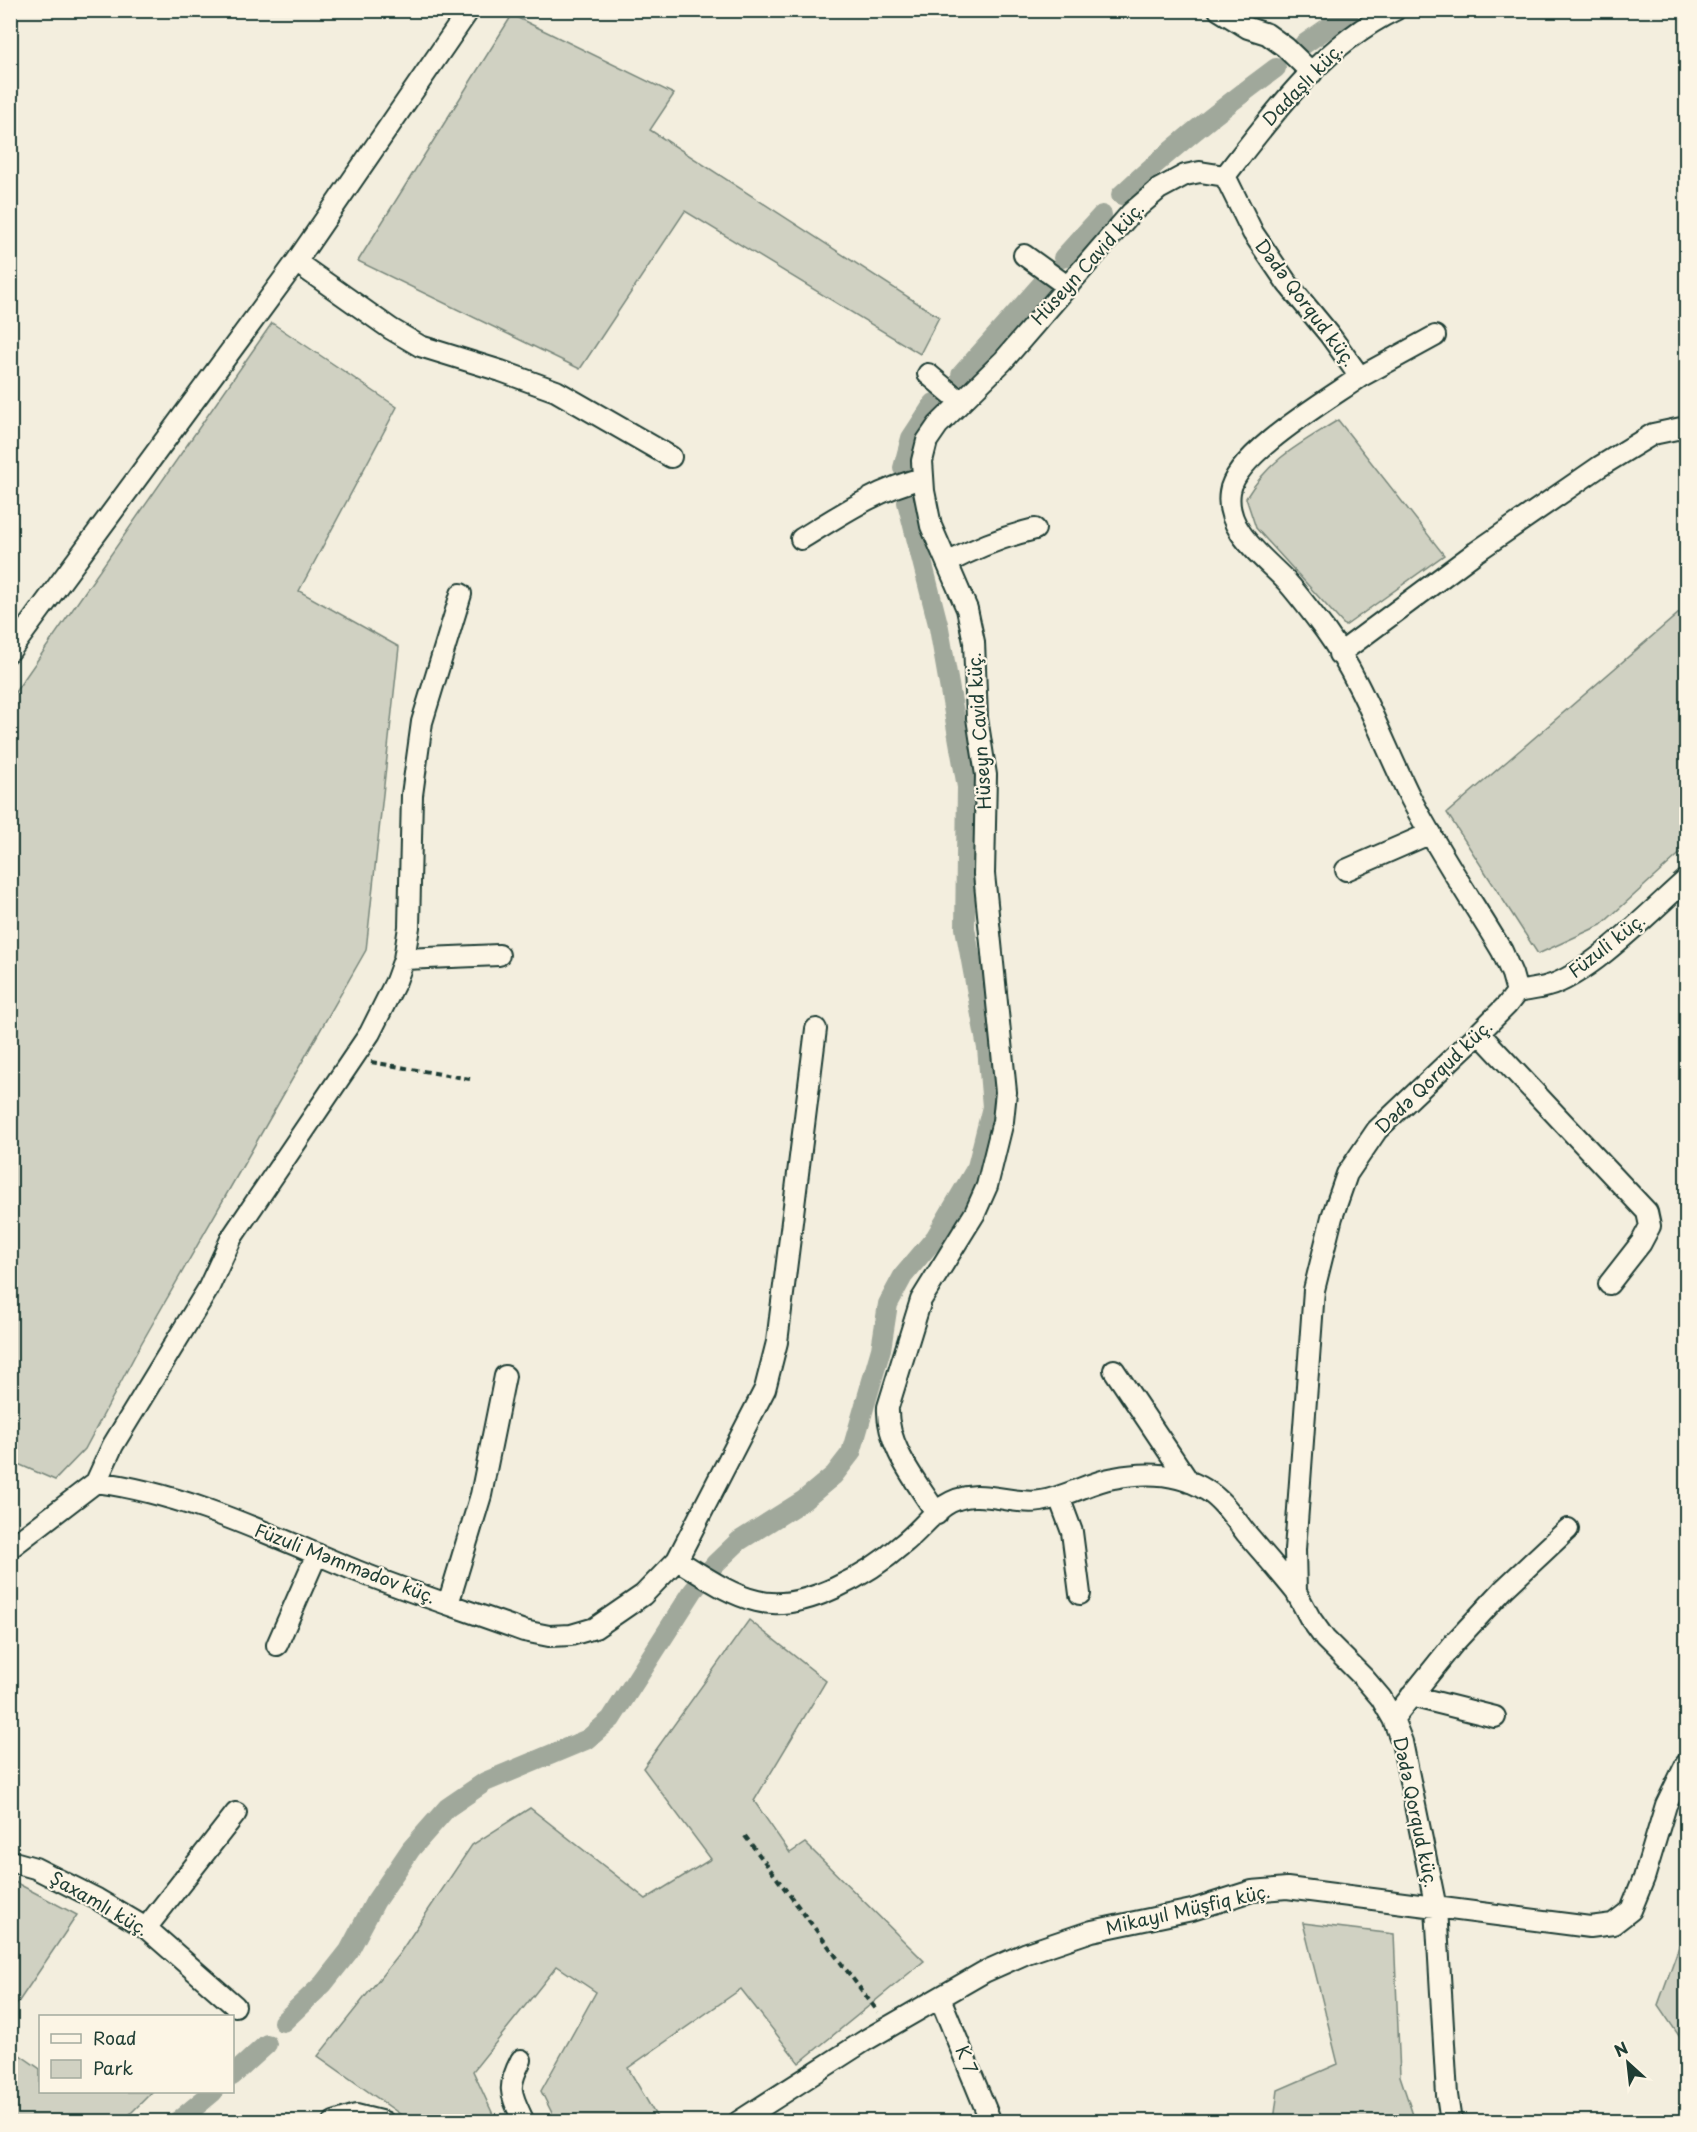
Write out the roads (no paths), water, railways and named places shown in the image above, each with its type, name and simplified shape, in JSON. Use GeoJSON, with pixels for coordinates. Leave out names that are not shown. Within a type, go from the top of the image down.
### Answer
{"type":"FeatureCollection","features":[{"type":"Feature","properties":{"kind":"street"},"geometry":{"type":"LineString","coordinates":[[10,651],[296,262],[469,10]]}},
{"type":"Feature","properties":{"kind":"street"},"geometry":{"type":"LineString","coordinates":[[1219,10],[1248,28],[1267,34],[1285,47],[1312,73]]}},
{"type":"Feature","properties":{"kind":"street","name":"Dadaşlı küç."},"geometry":{"type":"LineString","coordinates":[[1225,176],[1263,126],[1312,73],[1370,16],[1395,10]]}},
{"type":"Feature","properties":{"kind":"street","name":"Hüseyn Cavid küç."},"geometry":{"type":"LineString","coordinates":[[937,1514],[898,1450],[887,1423],[888,1407],[921,1300],[975,1213],[987,1186],[1003,1121],[1006,1092],[984,874],[986,775],[976,718],[974,642],[967,609],[932,526],[922,461],[927,441],[938,425],[1003,361],[1131,213],[1159,189],[1185,175],[1200,172],[1225,176]]}},
{"type":"Feature","properties":{"kind":"street","name":"Dədə Qorqud küç."},"geometry":{"type":"LineString","coordinates":[[1225,176],[1249,226],[1281,275],[1329,334],[1360,377],[1262,446],[1237,473],[1230,490],[1229,509],[1234,523],[1247,542],[1289,584],[1326,631],[1340,654],[1412,801],[1502,951],[1517,992],[1479,1033],[1377,1130],[1347,1174],[1332,1217],[1314,1290],[1295,1550],[1296,1592],[1310,1618],[1325,1639],[1381,1698],[1402,1742],[1436,1908],[1447,2095],[1451,2121]]}},
{"type":"Feature","properties":{"kind":"street"},"geometry":{"type":"LineString","coordinates":[[1024,255],[1067,286]]}},
{"type":"Feature","properties":{"kind":"street"},"geometry":{"type":"LineString","coordinates":[[296,262],[391,329],[420,346],[556,391],[671,458]]}},
{"type":"Feature","properties":{"kind":"street"},"geometry":{"type":"LineString","coordinates":[[1360,377],[1435,336]]}},
{"type":"Feature","properties":{"kind":"street"},"geometry":{"type":"LineString","coordinates":[[928,374],[961,402]]}},
{"type":"Feature","properties":{"kind":"street"},"geometry":{"type":"LineString","coordinates":[[1340,654],[1476,552],[1599,467],[1653,434],[1686,427]]}},
{"type":"Feature","properties":{"kind":"street"},"geometry":{"type":"LineString","coordinates":[[801,539],[877,494],[902,483],[923,478]]}},
{"type":"Feature","properties":{"kind":"street"},"geometry":{"type":"LineString","coordinates":[[947,563],[1003,536],[1035,528]]}},
{"type":"Feature","properties":{"kind":"street"},"geometry":{"type":"LineString","coordinates":[[10,1548],[96,1482],[113,1445],[208,1289],[232,1237],[370,1033],[396,981],[404,959],[409,927],[412,795],[422,722],[461,594]]}},
{"type":"Feature","properties":{"kind":"street"},"geometry":{"type":"LineString","coordinates":[[1346,870],[1431,833]]}},
{"type":"Feature","properties":{"kind":"street","name":"Füzuli küç."},"geometry":{"type":"LineString","coordinates":[[1517,992],[1550,986],[1572,976],[1605,951],[1686,880]]}},
{"type":"Feature","properties":{"kind":"street"},"geometry":{"type":"LineString","coordinates":[[404,959],[499,955]]}},
{"type":"Feature","properties":{"kind":"street","name":"Füzuli Məmmədov küç."},"geometry":{"type":"LineString","coordinates":[[96,1482],[124,1486],[207,1509],[317,1554],[524,1631],[549,1636],[571,1635],[595,1628],[643,1595],[677,1560],[765,1389],[777,1342],[816,1029]]}},
{"type":"Feature","properties":{"kind":"street"},"geometry":{"type":"LineString","coordinates":[[1479,1033],[1647,1212],[1650,1226],[1641,1243],[1609,1284]]}},
{"type":"Feature","properties":{"kind":"street"},"geometry":{"type":"LineString","coordinates":[[1114,1370],[1189,1482]]}},
{"type":"Feature","properties":{"kind":"street"},"geometry":{"type":"LineString","coordinates":[[448,1604],[482,1495],[505,1376]]}},
{"type":"Feature","properties":{"kind":"street"},"geometry":{"type":"LineString","coordinates":[[677,1560],[738,1595],[758,1602],[773,1603],[817,1595],[872,1568],[904,1543],[944,1506],[958,1500],[980,1494],[1038,1501],[1059,1497],[1111,1478],[1138,1474],[1164,1475],[1207,1490],[1224,1506],[1296,1592]]}},
{"type":"Feature","properties":{"kind":"street"},"geometry":{"type":"LineString","coordinates":[[1059,1497],[1072,1532],[1080,1594]]}},
{"type":"Feature","properties":{"kind":"street"},"geometry":{"type":"LineString","coordinates":[[1393,1719],[1454,1643],[1504,1589],[1568,1528]]}},
{"type":"Feature","properties":{"kind":"street"},"geometry":{"type":"LineString","coordinates":[[277,1645],[317,1554]]}},
{"type":"Feature","properties":{"kind":"street"},"geometry":{"type":"LineString","coordinates":[[1411,1696],[1495,1717]]}},
{"type":"Feature","properties":{"kind":"street","name":"Mikayıl Müşfiq küç."},"geometry":{"type":"LineString","coordinates":[[738,2121],[889,2027],[984,1972],[1027,1953],[1092,1931],[1192,1910],[1252,1892],[1287,1888],[1590,1927],[1613,1924],[1631,1910],[1644,1878],[1666,1805],[1686,1764]]}},
{"type":"Feature","properties":{"kind":"street"},"geometry":{"type":"LineString","coordinates":[[146,1928],[236,1814]]}},
{"type":"Feature","properties":{"kind":"street","name":"Şaxamlı küç."},"geometry":{"type":"LineString","coordinates":[[10,1861],[35,1868],[97,1899],[146,1928],[235,2006]]}},
{"type":"Feature","properties":{"kind":"street","name":"K 7"},"geometry":{"type":"LineString","coordinates":[[940,1998],[991,2121]]}},
{"type":"Feature","properties":{"kind":"street"},"geometry":{"type":"LineString","coordinates":[[521,2060],[513,2074],[510,2093],[524,2121]]}},
{"type":"Feature","properties":{"kind":"street"},"geometry":{"type":"LineString","coordinates":[[334,2121],[356,2115],[384,2121]]}},
{"type":"Feature","properties":{"kind":"waterway"},"geometry":{"type":"LineString","coordinates":[[1303,45],[1349,13]]}},
{"type":"Feature","properties":{"kind":"waterway"},"geometry":{"type":"LineString","coordinates":[[1121,195],[1197,129],[1276,68]]}},
{"type":"Feature","properties":{"kind":"waterway"},"geometry":{"type":"LineString","coordinates":[[1063,258],[1102,215]]}},
{"type":"Feature","properties":{"kind":"waterway"},"geometry":{"type":"LineString","coordinates":[[961,375],[1041,285]]}},
{"type":"Feature","properties":{"kind":"waterway"},"geometry":{"type":"LineString","coordinates":[[903,468],[911,438],[934,403]]}},
{"type":"Feature","properties":{"kind":"waterway"},"geometry":{"type":"LineString","coordinates":[[283,2022],[323,1984],[349,1951],[375,1902],[411,1849],[447,1808],[485,1782],[588,1739],[611,1719],[693,1591],[715,1564],[739,1541],[804,1500],[834,1475],[851,1453],[881,1349],[888,1304],[903,1276],[935,1238],[977,1167],[992,1107],[987,1048],[965,928],[967,787],[939,628],[907,502]]}},
{"type":"Feature","properties":{"kind":"waterway"},"geometry":{"type":"LineString","coordinates":[[234,2074],[267,2044]]}},
{"type":"Feature","properties":{"kind":"waterway"},"geometry":{"type":"LineString","coordinates":[[177,2122],[212,2093]]}}]}
